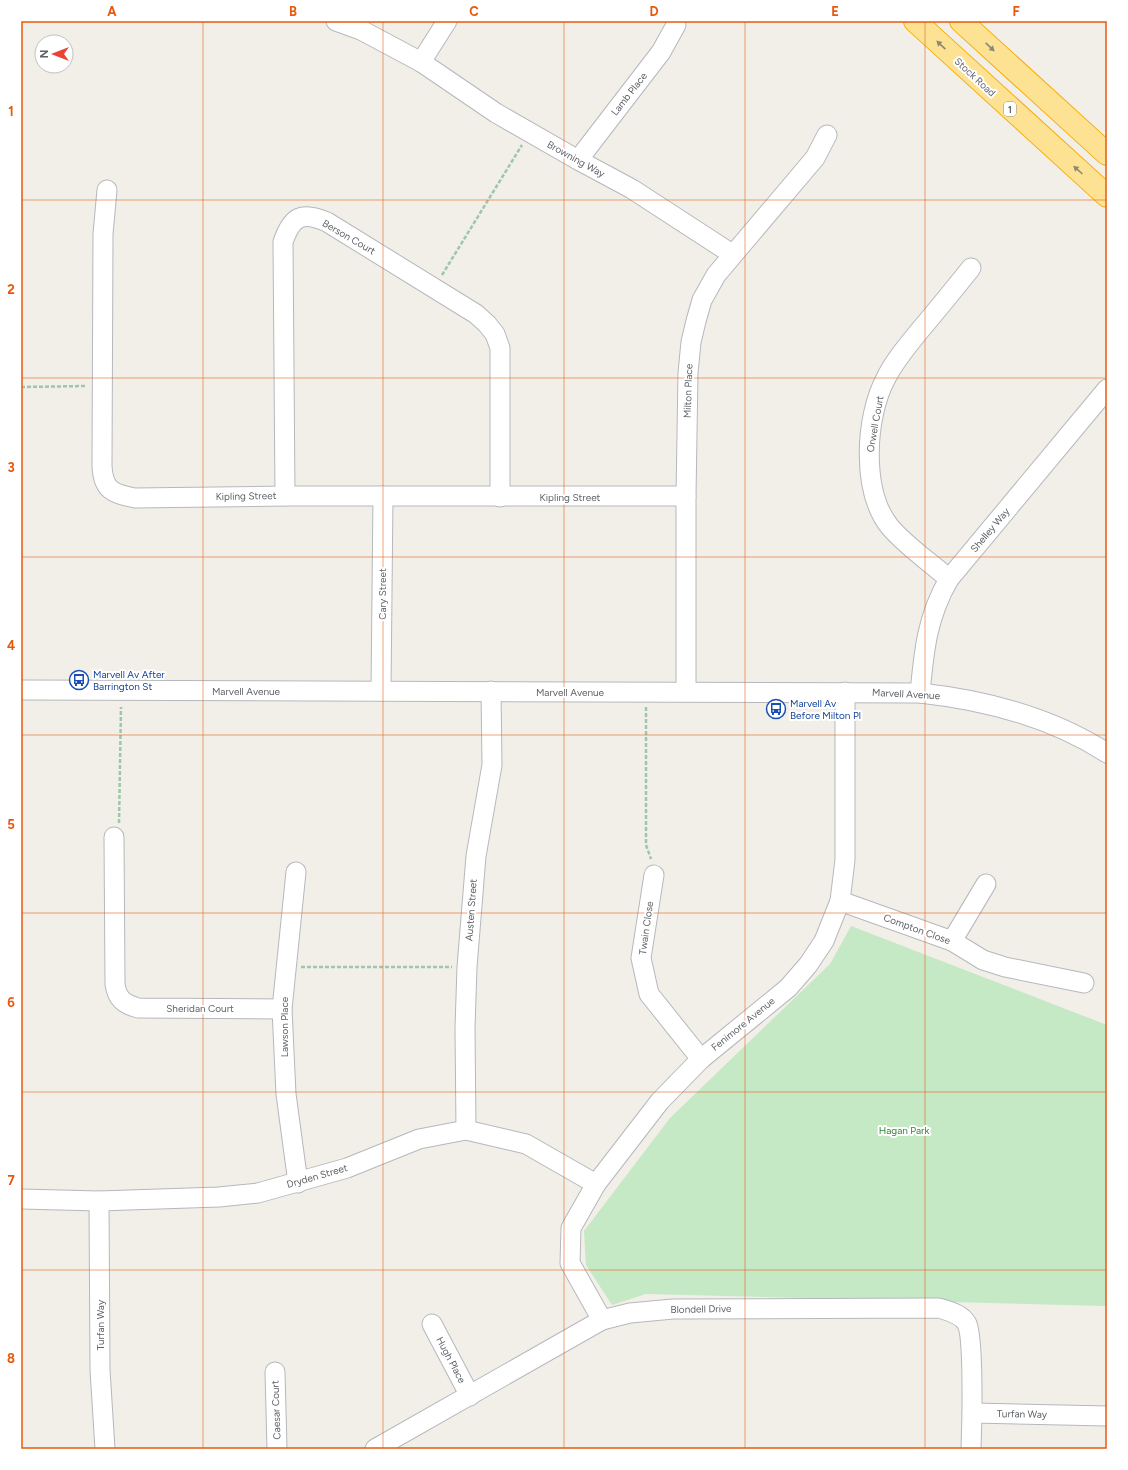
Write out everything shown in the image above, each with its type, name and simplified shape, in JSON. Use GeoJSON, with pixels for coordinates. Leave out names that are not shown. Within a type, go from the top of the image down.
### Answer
{"type":"FeatureCollection","features":[{"type":"Feature","properties":{"kind":"highway","name":"Stock Road"},"geometry":{"type":"LineString","coordinates":[[915,21],[1107,196]]}},
{"type":"Feature","properties":{"kind":"highway"},"geometry":{"type":"LineString","coordinates":[[961,21],[1107,154]]}},
{"type":"Feature","properties":{"kind":"street","name":"Browning Way"},"geometry":{"type":"LineString","coordinates":[[336,21],[361,30],[421,62],[496,113],[632,189],[732,254]]}},
{"type":"Feature","properties":{"kind":"street"},"geometry":{"type":"LineString","coordinates":[[421,62],[447,21]]}},
{"type":"Feature","properties":{"kind":"street","name":"Lamb Place"},"geometry":{"type":"LineString","coordinates":[[578,160],[661,52],[676,25]]}},
{"type":"Feature","properties":{"kind":"street","name":"Milton Place"},"geometry":{"type":"LineString","coordinates":[[686,692],[686,496],[688,373],[691,342],[702,300],[716,275],[732,254],[815,158],[827,135]]}},
{"type":"Feature","properties":{"kind":"street","name":"Kipling Street"},"geometry":{"type":"LineString","coordinates":[[107,190],[102,234],[102,478],[106,486],[114,492],[135,498],[284,496],[686,496]]}},
{"type":"Feature","properties":{"kind":"street","name":"Berson Court"},"geometry":{"type":"LineString","coordinates":[[284,496],[283,242],[292,223],[298,218],[307,216],[327,222],[434,288],[487,324],[495,334],[500,348],[500,497]]}},
{"type":"Feature","properties":{"kind":"street","name":"Orwell Court"},"geometry":{"type":"LineString","coordinates":[[949,579],[890,527],[883,516],[871,481],[869,463],[870,443],[878,397],[885,379],[899,356],[971,268]]}},
{"type":"Feature","properties":{"kind":"street","name":"Shelley Way"},"geometry":{"type":"LineString","coordinates":[[920,693],[924,645],[928,627],[940,595],[949,579],[1107,389]]}},
{"type":"Feature","properties":{"kind":"street","name":"Cary Street"},"geometry":{"type":"LineString","coordinates":[[381,692],[382,496]]}},
{"type":"Feature","properties":{"kind":"street","name":"Marvell Avenue"},"geometry":{"type":"LineString","coordinates":[[21,690],[920,693],[953,696],[1027,715],[1069,732],[1107,753]]}},
{"type":"Feature","properties":{"kind":"street","name":"Austen Street"},"geometry":{"type":"LineString","coordinates":[[466,1130],[465,1028],[467,967],[476,856],[492,765],[492,692]]}},
{"type":"Feature","properties":{"kind":"street","name":"Fenimore Avenue"},"geometry":{"type":"LineString","coordinates":[[602,1320],[570,1263],[571,1228],[596,1184],[660,1101],[701,1058],[788,988],[808,965],[824,941],[840,901],[845,860],[845,692]]}},
{"type":"Feature","properties":{"kind":"street","name":"Sheridan Court"},"geometry":{"type":"LineString","coordinates":[[114,837],[115,1004],[138,1008],[282,1009]]}},
{"type":"Feature","properties":{"kind":"street","name":"Lawson Place"},"geometry":{"type":"LineString","coordinates":[[296,872],[282,1009],[286,1094],[298,1183]]}},
{"type":"Feature","properties":{"kind":"street","name":"Twain Close"},"geometry":{"type":"LineString","coordinates":[[654,875],[641,958],[649,994],[701,1058]]}},
{"type":"Feature","properties":{"kind":"street"},"geometry":{"type":"LineString","coordinates":[[952,941],[986,884]]}},
{"type":"Feature","properties":{"kind":"street","name":"Compton Close"},"geometry":{"type":"LineString","coordinates":[[840,901],[952,941],[983,960],[1005,967],[1084,983]]}},
{"type":"Feature","properties":{"kind":"street","name":"Dryden Street"},"geometry":{"type":"LineString","coordinates":[[21,1200],[99,1201],[219,1197],[258,1193],[347,1168],[419,1139],[466,1130],[526,1144],[596,1184]]}},
{"type":"Feature","properties":{"kind":"street","name":"Turfan Way"},"geometry":{"type":"LineString","coordinates":[[99,1201],[100,1370],[105,1449]]}},
{"type":"Feature","properties":{"kind":"street","name":"Blondell Drive"},"geometry":{"type":"LineString","coordinates":[[375,1449],[602,1320],[630,1313],[673,1308],[939,1308],[955,1313],[967,1324],[970,1341],[972,1413]]}},
{"type":"Feature","properties":{"kind":"street","name":"Hugh Place"},"geometry":{"type":"LineString","coordinates":[[432,1324],[470,1396]]}},
{"type":"Feature","properties":{"kind":"street","name":"Caesar Court"},"geometry":{"type":"LineString","coordinates":[[274,1372],[277,1449]]}},
{"type":"Feature","properties":{"kind":"street"},"geometry":{"type":"LineString","coordinates":[[971,1449],[972,1413]]}},
{"type":"Feature","properties":{"kind":"street","name":"Turfan Way"},"geometry":{"type":"LineString","coordinates":[[972,1413],[1107,1416]]}},
{"type":"Feature","properties":{"kind":"path"},"geometry":{"type":"LineString","coordinates":[[434,288],[530,132]]}},
{"type":"Feature","properties":{"kind":"path"},"geometry":{"type":"LineString","coordinates":[[21,387],[102,386]]}},
{"type":"Feature","properties":{"kind":"path"},"geometry":{"type":"LineString","coordinates":[[114,837],[120,820],[121,690]]}},
{"type":"Feature","properties":{"kind":"path"},"geometry":{"type":"LineString","coordinates":[[646,704],[646,845],[654,875]]}},
{"type":"Feature","properties":{"kind":"path"},"geometry":{"type":"LineString","coordinates":[[287,967],[467,967]]}},
{"type":"Feature","properties":{"kind":"green space","name":"Hagan Park"},"geometry":{"type":"Polygon","coordinates":[[[851,926],[1107,1025],[1107,1306],[646,1294],[612,1305],[586,1265],[584,1231],[670,1118],[830,964],[851,926]]]}},
{"type":"Feature","properties":{"kind":"place","name":"Marvell Av After Barrington St"},"geometry":{"type":"Point","coordinates":[79,680]}},
{"type":"Feature","properties":{"kind":"place","name":"Marvell Av Before Milton Pl"},"geometry":{"type":"Point","coordinates":[776,709]}}]}
